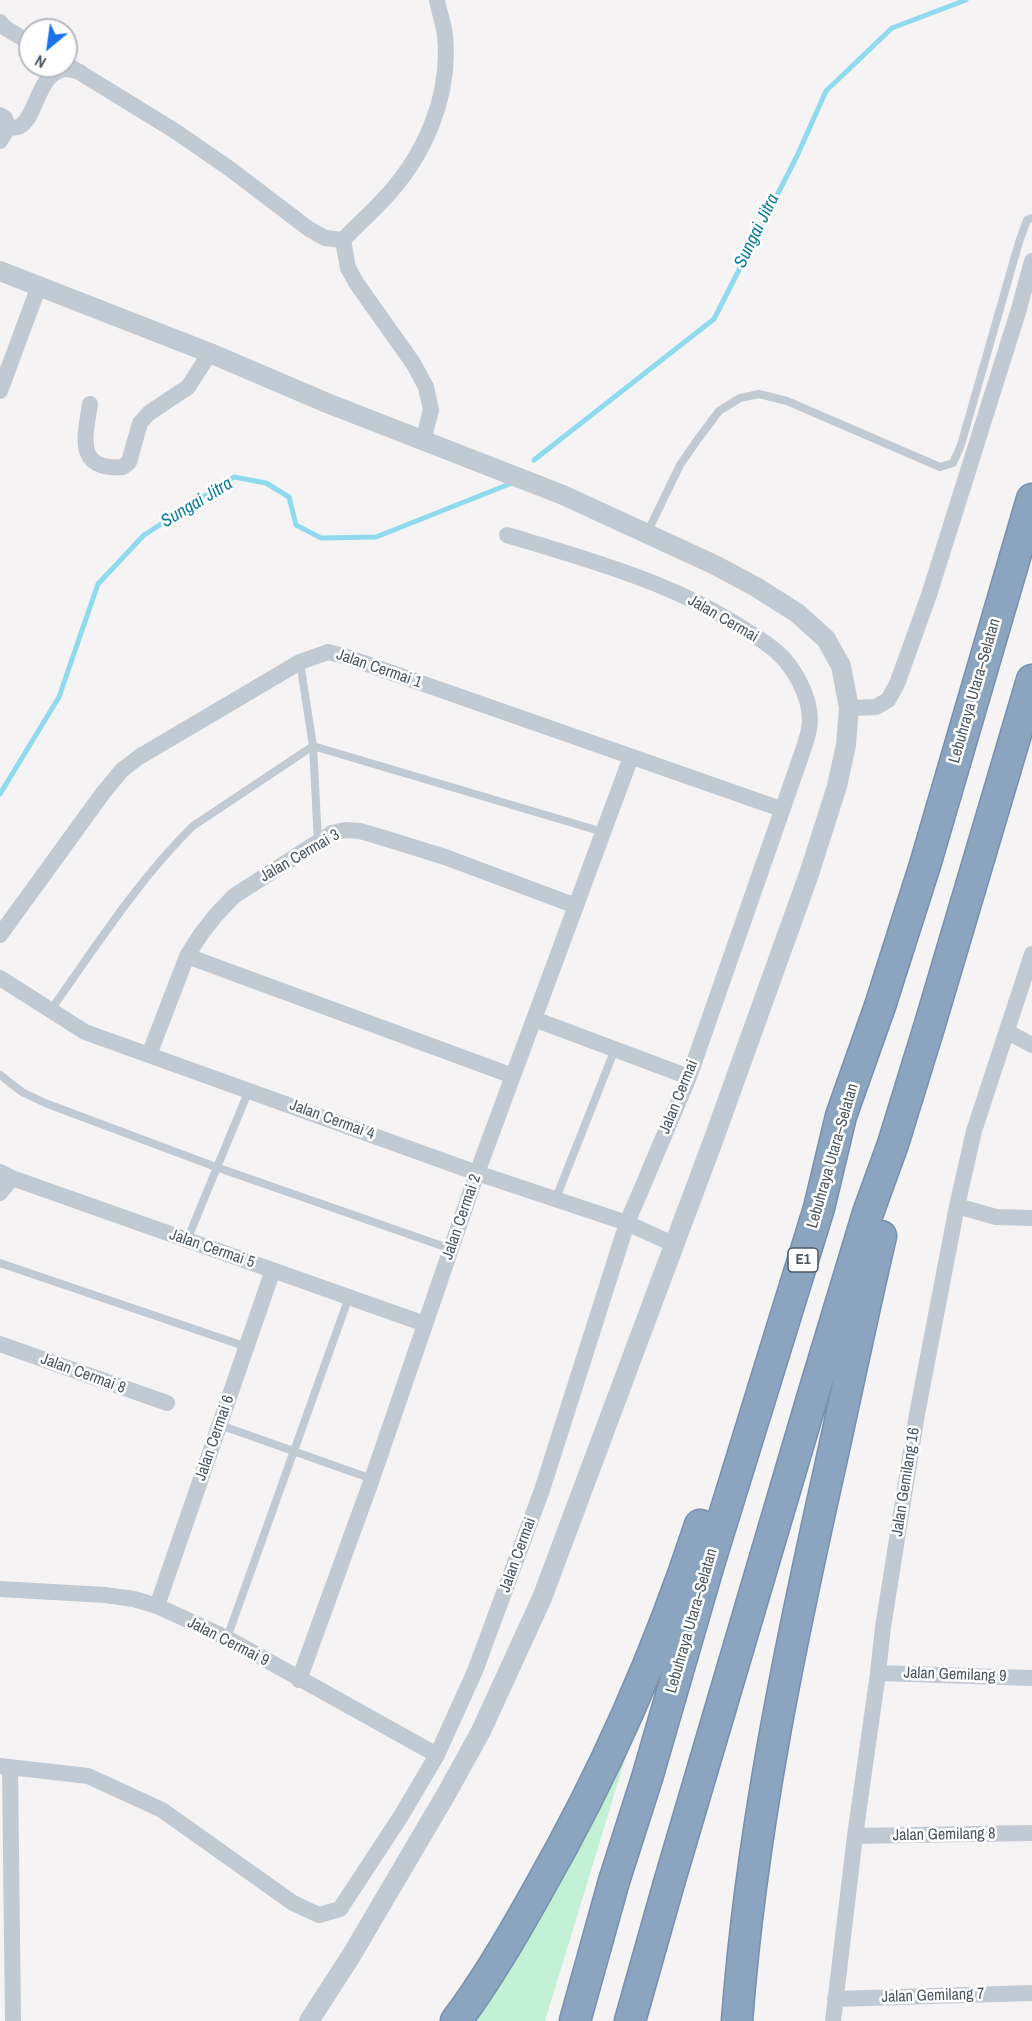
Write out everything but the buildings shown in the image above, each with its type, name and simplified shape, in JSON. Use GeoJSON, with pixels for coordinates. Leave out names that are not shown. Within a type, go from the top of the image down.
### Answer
{"type":"FeatureCollection","features":[{"type":"Feature","properties":{"kind":"highway","name":"Lebuhraya Utara–Selatan"},"geometry":{"type":"LineString","coordinates":[[575,2021],[614,1881],[647,1778],[709,1564],[819,1208],[841,1116],[880,1006],[925,865],[1032,499]]}},
{"type":"Feature","properties":{"kind":"highway"},"geometry":{"type":"LineString","coordinates":[[630,2021],[687,1821],[868,1213],[893,1144],[1032,681]]}},
{"type":"Feature","properties":{"kind":"highway"},"geometry":{"type":"LineString","coordinates":[[456,2021],[514,1933],[557,1858],[607,1761],[640,1687],[690,1554],[803,1204],[841,1116]]}},
{"type":"Feature","properties":{"kind":"highway"},"geometry":{"type":"LineString","coordinates":[[737,2021],[749,1900],[774,1737],[803,1584],[883,1224],[893,1144]]}},
{"type":"Feature","properties":{"kind":"street"},"geometry":{"type":"LineString","coordinates":[[343,240],[384,200],[418,154],[431,125],[444,82],[446,57],[445,34],[437,0]]}},
{"type":"Feature","properties":{"kind":"street"},"geometry":{"type":"LineString","coordinates":[[0,22],[18,36]]}},
{"type":"Feature","properties":{"kind":"street"},"geometry":{"type":"LineString","coordinates":[[78,71],[175,131],[309,229],[325,238],[343,240]]}},
{"type":"Feature","properties":{"kind":"street"},"geometry":{"type":"LineString","coordinates":[[3,128],[18,127],[25,122],[43,86],[50,78]]}},
{"type":"Feature","properties":{"kind":"street"},"geometry":{"type":"LineString","coordinates":[[343,240],[348,268],[357,284],[413,363],[426,387],[431,410],[423,441]]}},
{"type":"Feature","properties":{"kind":"street"},"geometry":{"type":"LineString","coordinates":[[849,708],[876,707],[888,700],[897,684],[936,573],[1032,261]]}},
{"type":"Feature","properties":{"kind":"street"},"geometry":{"type":"LineString","coordinates":[[0,271],[563,495],[716,565],[797,613],[826,639],[841,666],[849,708],[846,745],[837,786],[809,874],[713,1141],[550,1577],[481,1731],[351,1956],[309,2021]]}},
{"type":"Feature","properties":{"kind":"street"},"geometry":{"type":"LineString","coordinates":[[0,391],[39,286]]}},
{"type":"Feature","properties":{"kind":"street"},"geometry":{"type":"LineString","coordinates":[[90,404],[84,441],[86,454],[103,466],[123,467],[129,462],[140,423],[149,413],[188,387],[210,354]]}},
{"type":"Feature","properties":{"kind":"street","name":"Jalan Cermai"},"geometry":{"type":"LineString","coordinates":[[5,1767],[88,1776],[162,1810],[293,1903],[320,1915],[340,1909],[401,1816],[437,1755],[475,1671],[542,1490],[627,1223],[689,1077],[800,759],[810,718],[804,693],[794,673],[777,652],[732,621],[701,604],[622,571],[507,535]]}},
{"type":"Feature","properties":{"kind":"street","name":"Jalan Cermai 1"},"geometry":{"type":"LineString","coordinates":[[0,935],[122,770],[139,757],[300,662],[328,652],[781,809]]}},
{"type":"Feature","properties":{"kind":"street","name":"Jalan Cermai 2"},"geometry":{"type":"LineString","coordinates":[[299,1680],[372,1479],[477,1173],[631,758]]}},
{"type":"Feature","properties":{"kind":"street","name":"Jalan Cermai 3"},"geometry":{"type":"LineString","coordinates":[[149,1055],[187,956],[201,934],[234,896],[332,833],[345,830],[360,831],[445,857],[576,906]]}},
{"type":"Feature","properties":{"kind":"street","name":"Jalan Gemilang 16"},"geometry":{"type":"LineString","coordinates":[[833,2021],[883,1627],[917,1414],[957,1206],[974,1131],[1029,974],[1032,954]]}},
{"type":"Feature","properties":{"kind":"street"},"geometry":{"type":"LineString","coordinates":[[187,956],[513,1076]]}},
{"type":"Feature","properties":{"kind":"street","name":"Jalan Cermai 4"},"geometry":{"type":"LineString","coordinates":[[0,978],[85,1032],[477,1173],[627,1223],[673,1244]]}},
{"type":"Feature","properties":{"kind":"street"},"geometry":{"type":"LineString","coordinates":[[534,1019],[689,1077]]}},
{"type":"Feature","properties":{"kind":"street"},"geometry":{"type":"LineString","coordinates":[[1008,1032],[1032,1045]]}},
{"type":"Feature","properties":{"kind":"street"},"geometry":{"type":"LineString","coordinates":[[0,1193],[6,1175]]}},
{"type":"Feature","properties":{"kind":"street","name":"Jalan Cermai 5"},"geometry":{"type":"LineString","coordinates":[[6,1175],[425,1324]]}},
{"type":"Feature","properties":{"kind":"street"},"geometry":{"type":"LineString","coordinates":[[957,1206],[996,1217],[1032,1218]]}},
{"type":"Feature","properties":{"kind":"street","name":"Jalan Cermai 6"},"geometry":{"type":"LineString","coordinates":[[157,1606],[273,1270]]}},
{"type":"Feature","properties":{"kind":"street","name":"Jalan Cermai 8"},"geometry":{"type":"LineString","coordinates":[[0,1344],[167,1403]]}},
{"type":"Feature","properties":{"kind":"street","name":"Jalan Cermai 9"},"geometry":{"type":"LineString","coordinates":[[0,1588],[105,1595],[134,1599],[157,1606],[226,1638],[437,1755]]}},
{"type":"Feature","properties":{"kind":"street","name":"Jalan Gemilang 9"},"geometry":{"type":"LineString","coordinates":[[878,1673],[1032,1678]]}},
{"type":"Feature","properties":{"kind":"street"},"geometry":{"type":"LineString","coordinates":[[5,1767],[13,2021]]}},
{"type":"Feature","properties":{"kind":"street","name":"Jalan Gemilang 8"},"geometry":{"type":"LineString","coordinates":[[855,1836],[1032,1833]]}},
{"type":"Feature","properties":{"kind":"street","name":"Jalan Gemilang 7"},"geometry":{"type":"LineString","coordinates":[[835,1999],[1032,1993]]}},
{"type":"Feature","properties":{"kind":"lane"},"geometry":{"type":"LineString","coordinates":[[647,533],[680,465],[719,411],[740,398],[759,394],[786,401],[940,467],[953,463],[961,445],[1019,242],[1028,220],[1032,218]]}},
{"type":"Feature","properties":{"kind":"lane"},"geometry":{"type":"LineString","coordinates":[[300,662],[313,746],[318,842]]}},
{"type":"Feature","properties":{"kind":"lane"},"geometry":{"type":"LineString","coordinates":[[313,746],[603,832]]}},
{"type":"Feature","properties":{"kind":"lane"},"geometry":{"type":"LineString","coordinates":[[50,1011],[153,867],[179,840],[193,826],[313,746]]}},
{"type":"Feature","properties":{"kind":"lane"},"geometry":{"type":"LineString","coordinates":[[556,1198],[615,1049]]}},
{"type":"Feature","properties":{"kind":"lane"},"geometry":{"type":"LineString","coordinates":[[0,1075],[22,1092],[45,1103],[216,1167],[451,1249]]}},
{"type":"Feature","properties":{"kind":"lane"},"geometry":{"type":"LineString","coordinates":[[187,1240],[249,1090]]}},
{"type":"Feature","properties":{"kind":"lane"},"geometry":{"type":"LineString","coordinates":[[0,1263],[247,1347]]}},
{"type":"Feature","properties":{"kind":"lane"},"geometry":{"type":"LineString","coordinates":[[226,1638],[349,1297]]}},
{"type":"Feature","properties":{"kind":"lane"},"geometry":{"type":"LineString","coordinates":[[220,1425],[372,1479]]}},
{"type":"Feature","properties":{"kind":"green space"},"geometry":{"type":"Polygon","coordinates":[[[648,1684],[545,2021],[461,2021],[648,1684]]]}},
{"type":"Feature","properties":{"kind":"waterway","name":"Sungai Jitra"},"geometry":{"type":"LineString","coordinates":[[534,460],[714,319],[797,156],[826,91],[892,28],[966,0]]}},
{"type":"Feature","properties":{"kind":"waterway","name":"Sungai Jitra"},"geometry":{"type":"LineString","coordinates":[[0,794],[59,697],[98,584],[144,535],[234,477],[266,483],[289,497],[296,525],[321,538],[376,537],[512,483]]}}]}
